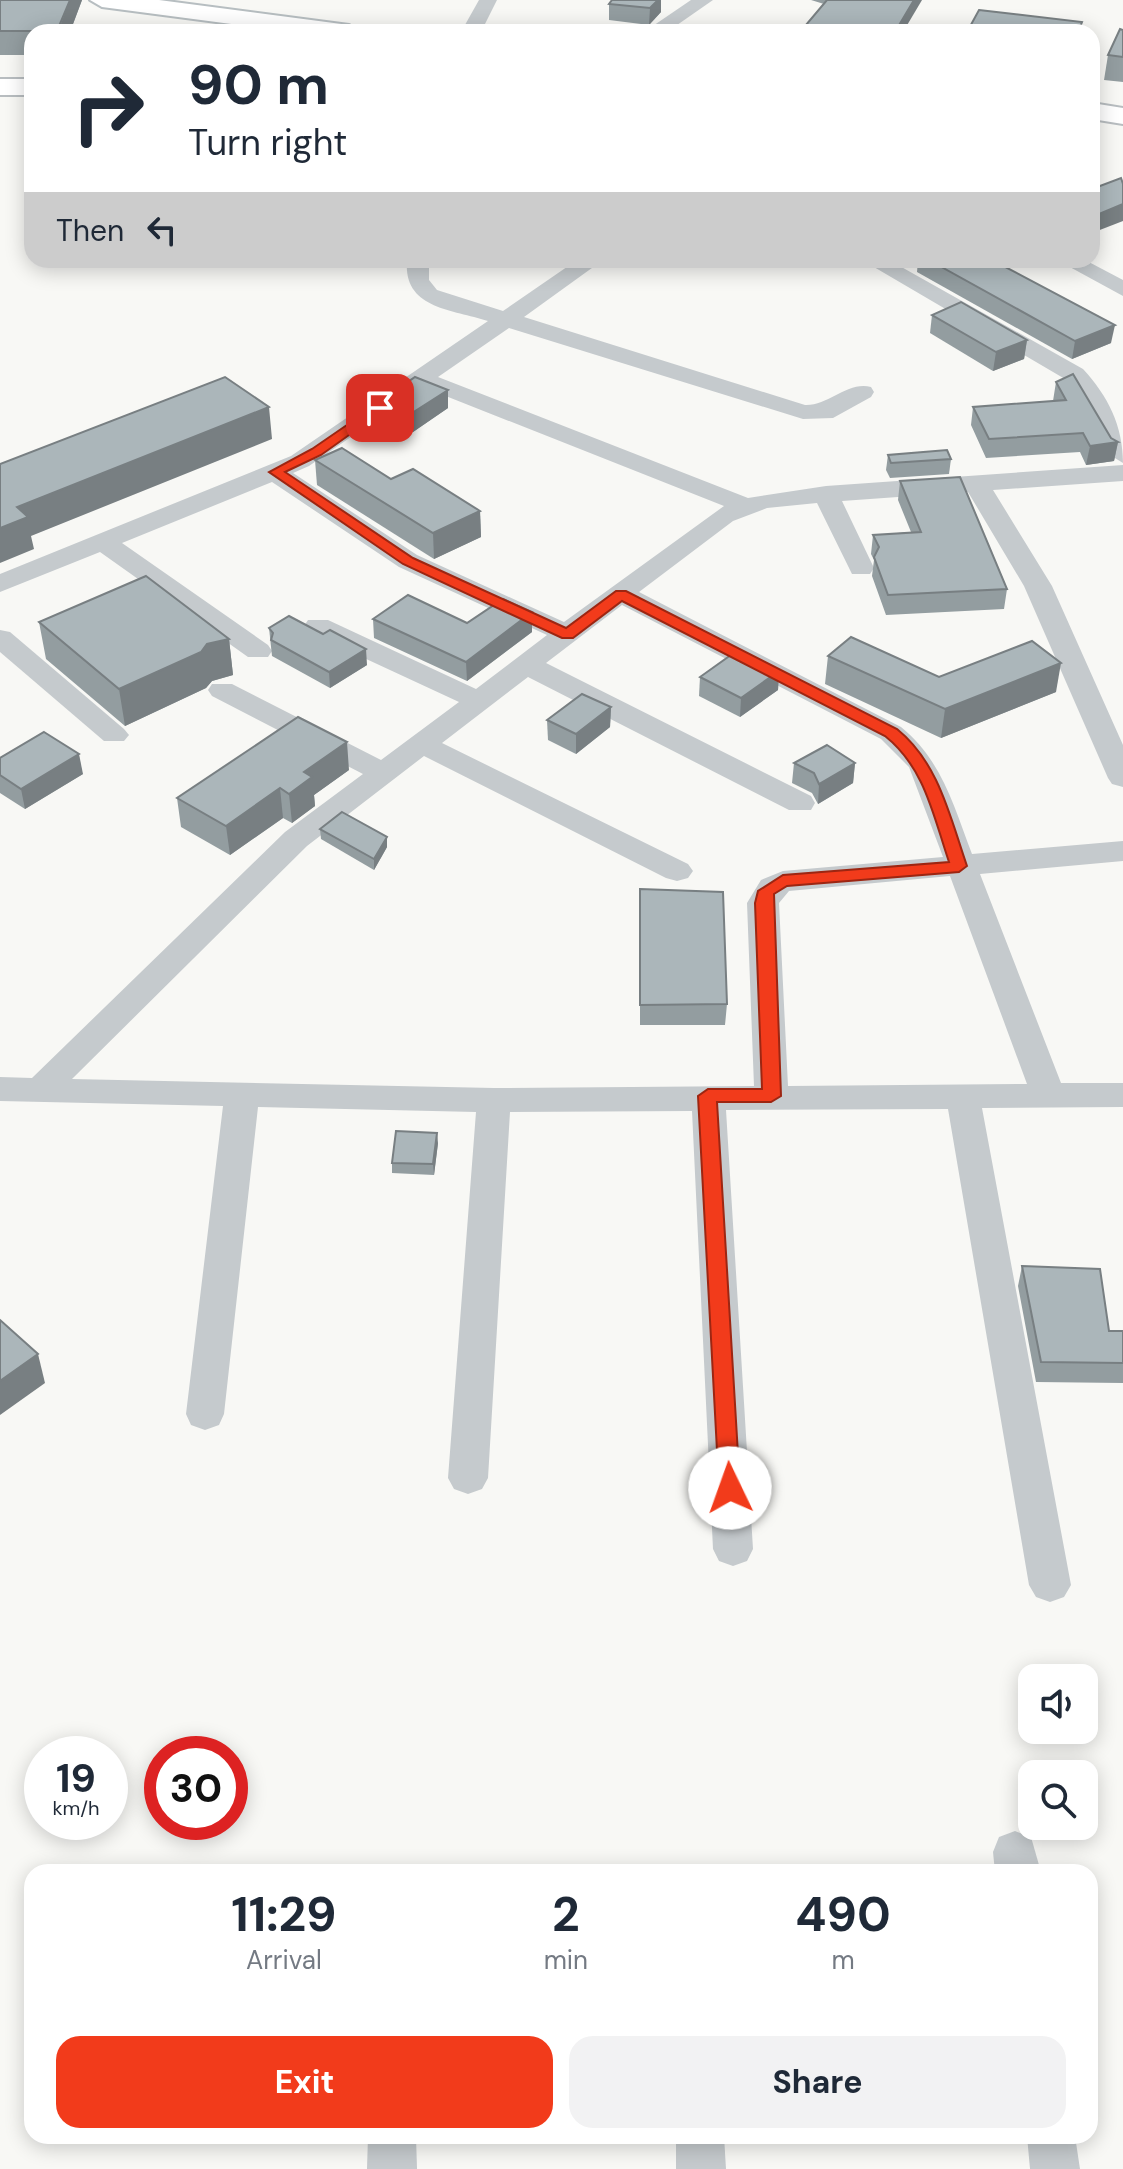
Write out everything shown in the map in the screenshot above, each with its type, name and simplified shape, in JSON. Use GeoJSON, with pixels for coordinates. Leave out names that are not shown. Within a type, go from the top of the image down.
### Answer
{"type":"FeatureCollection","features":[{"type":"Feature","properties":{"kind":"street"},"geometry":{"type":"LineString","coordinates":[[102,0],[287,24]]}},
{"type":"Feature","properties":{"kind":"street"},"geometry":{"type":"LineString","coordinates":[[475,24],[488,0]]}},
{"type":"Feature","properties":{"kind":"street"},"geometry":{"type":"LineString","coordinates":[[663,4],[697,4]]}},
{"type":"Feature","properties":{"kind":"street"},"geometry":{"type":"LineString","coordinates":[[666,24],[697,4]]}},
{"type":"Feature","properties":{"kind":"street"},"geometry":{"type":"LineString","coordinates":[[0,75],[24,75]]}},
{"type":"Feature","properties":{"kind":"street"},"geometry":{"type":"LineString","coordinates":[[0,87],[24,87]]}},
{"type":"Feature","properties":{"kind":"street"},"geometry":{"type":"LineString","coordinates":[[1100,112],[1123,116]]}},
{"type":"Feature","properties":{"kind":"street"},"geometry":{"type":"LineString","coordinates":[[1100,126],[1123,129]]}},
{"type":"Feature","properties":{"kind":"street"},"geometry":{"type":"LineString","coordinates":[[418,268],[419,288],[429,295],[803,412],[824,413],[862,392]]}},
{"type":"Feature","properties":{"kind":"street"},"geometry":{"type":"LineString","coordinates":[[0,584],[317,452],[580,268]]}},
{"type":"Feature","properties":{"kind":"street"},"geometry":{"type":"LineString","coordinates":[[887,268],[1074,374],[1084,385],[1123,455]]}},
{"type":"Feature","properties":{"kind":"street"},"geometry":{"type":"LineString","coordinates":[[1083,268],[1123,289]]}},
{"type":"Feature","properties":{"kind":"street"},"geometry":{"type":"LineString","coordinates":[[423,379],[744,505]]}},
{"type":"Feature","properties":{"kind":"street"},"geometry":{"type":"LineString","coordinates":[[275,472],[408,561],[567,634]]}},
{"type":"Feature","properties":{"kind":"street"},"geometry":{"type":"LineString","coordinates":[[40,1090],[285,849],[724,515],[744,505],[826,494],[1123,473]]}},
{"type":"Feature","properties":{"kind":"street"},"geometry":{"type":"LineString","coordinates":[[975,482],[1038,586],[1123,778]]}},
{"type":"Feature","properties":{"kind":"street"},"geometry":{"type":"LineString","coordinates":[[826,494],[861,568]]}},
{"type":"Feature","properties":{"kind":"street"},"geometry":{"type":"LineString","coordinates":[[101,541],[258,651]]}},
{"type":"Feature","properties":{"kind":"street"},"geometry":{"type":"LineString","coordinates":[[621,594],[891,733],[912,750],[924,767],[1048,1095]]}},
{"type":"Feature","properties":{"kind":"street"},"geometry":{"type":"LineString","coordinates":[[318,626],[480,701]]}},
{"type":"Feature","properties":{"kind":"street"},"geometry":{"type":"LineString","coordinates":[[0,638],[114,735]]}},
{"type":"Feature","properties":{"kind":"street"},"geometry":{"type":"LineString","coordinates":[[527,665],[800,803]]}},
{"type":"Feature","properties":{"kind":"street"},"geometry":{"type":"LineString","coordinates":[[222,690],[384,773]]}},
{"type":"Feature","properties":{"kind":"street"},"geometry":{"type":"LineString","coordinates":[[422,744],[677,871]]}},
{"type":"Feature","properties":{"kind":"street"},"geometry":{"type":"LineString","coordinates":[[771,1096],[763,903],[766,891],[783,881],[1123,851]]}},
{"type":"Feature","properties":{"kind":"street"},"geometry":{"type":"LineString","coordinates":[[0,1089],[494,1100],[1123,1095]]}},
{"type":"Feature","properties":{"kind":"street"},"geometry":{"type":"LineString","coordinates":[[205,1414],[242,1094]]}},
{"type":"Feature","properties":{"kind":"street"},"geometry":{"type":"LineString","coordinates":[[708,1096],[733,1549]]}},
{"type":"Feature","properties":{"kind":"street"},"geometry":{"type":"LineString","coordinates":[[963,1098],[1050,1585]]}},
{"type":"Feature","properties":{"kind":"street"},"geometry":{"type":"LineString","coordinates":[[468,1478],[494,1100]]}},
{"type":"Feature","properties":{"kind":"street"},"geometry":{"type":"LineString","coordinates":[[392,2144],[392,2169]]}},
{"type":"Feature","properties":{"kind":"street"},"geometry":{"type":"LineString","coordinates":[[700,2144],[701,2169]]}},
{"type":"Feature","properties":{"kind":"street"},"geometry":{"type":"LineString","coordinates":[[1052,2144],[1055,2169]]}},
{"type":"Feature","properties":{"kind":"building"},"geometry":{"type":"Polygon","coordinates":[[[0,0],[70,0],[60,24],[24,24],[24,31],[0,31],[0,0]]]}},
{"type":"Feature","properties":{"kind":"building"},"geometry":{"type":"Polygon","coordinates":[[[612,0],[658,0],[650,8],[609,4],[612,0]]]}},
{"type":"Feature","properties":{"kind":"building"},"geometry":{"type":"Polygon","coordinates":[[[827,0],[914,0],[900,24],[807,24],[827,0]]]}},
{"type":"Feature","properties":{"kind":"building"},"geometry":{"type":"Polygon","coordinates":[[[979,10],[1082,22],[1081,24],[971,24],[979,10]]]}},
{"type":"Feature","properties":{"kind":"building"},"geometry":{"type":"Polygon","coordinates":[[[1120,29],[1123,30],[1123,57],[1108,55],[1120,29]]]}},
{"type":"Feature","properties":{"kind":"building"},"geometry":{"type":"Polygon","coordinates":[[[1121,178],[1123,204],[1100,214],[1100,186],[1121,178]]]}},
{"type":"Feature","properties":{"kind":"building"},"geometry":{"type":"Polygon","coordinates":[[[943,268],[1007,268],[1115,325],[1075,341],[943,268]]]}},
{"type":"Feature","properties":{"kind":"building"},"geometry":{"type":"Polygon","coordinates":[[[961,302],[1027,340],[996,352],[932,315],[961,302]]]}},
{"type":"Feature","properties":{"kind":"building"},"geometry":{"type":"Polygon","coordinates":[[[1073,374],[1111,438],[1118,442],[1090,446],[1083,433],[989,439],[973,407],[1066,400],[1056,382],[1073,374]]]}},
{"type":"Feature","properties":{"kind":"building"},"geometry":{"type":"Polygon","coordinates":[[[225,377],[269,407],[17,507],[28,517],[0,528],[0,464],[225,377]]]}},
{"type":"Feature","properties":{"kind":"building"},"geometry":{"type":"Polygon","coordinates":[[[415,377],[448,390],[412,413],[381,401],[415,377]]]}},
{"type":"Feature","properties":{"kind":"building"},"geometry":{"type":"Polygon","coordinates":[[[342,448],[391,479],[413,469],[480,511],[433,533],[315,460],[342,448]]]}},
{"type":"Feature","properties":{"kind":"building"},"geometry":{"type":"Polygon","coordinates":[[[947,450],[951,459],[891,463],[888,455],[947,450]]]}},
{"type":"Feature","properties":{"kind":"building"},"geometry":{"type":"Polygon","coordinates":[[[960,477],[1007,589],[888,595],[874,557],[879,547],[873,535],[921,532],[900,481],[960,477]]]}},
{"type":"Feature","properties":{"kind":"building"},"geometry":{"type":"Polygon","coordinates":[[[146,576],[229,639],[207,644],[201,652],[119,689],[39,622],[146,576]]]}},
{"type":"Feature","properties":{"kind":"building"},"geometry":{"type":"Polygon","coordinates":[[[408,595],[467,623],[503,599],[532,612],[466,662],[373,619],[408,595]]]}},
{"type":"Feature","properties":{"kind":"building"},"geometry":{"type":"Polygon","coordinates":[[[289,616],[323,634],[330,630],[366,649],[329,672],[271,640],[273,633],[269,628],[289,616]]]}},
{"type":"Feature","properties":{"kind":"building"},"geometry":{"type":"Polygon","coordinates":[[[851,637],[939,677],[1032,641],[1061,663],[945,709],[828,656],[851,637]]]}},
{"type":"Feature","properties":{"kind":"building"},"geometry":{"type":"Polygon","coordinates":[[[738,650],[779,671],[741,698],[700,677],[738,650]]]}},
{"type":"Feature","properties":{"kind":"building"},"geometry":{"type":"Polygon","coordinates":[[[582,694],[611,707],[576,734],[547,720],[582,694]]]}},
{"type":"Feature","properties":{"kind":"building"},"geometry":{"type":"Polygon","coordinates":[[[298,717],[347,742],[304,772],[312,777],[289,794],[280,788],[226,826],[177,798],[298,717]]]}},
{"type":"Feature","properties":{"kind":"building"},"geometry":{"type":"Polygon","coordinates":[[[44,732],[79,754],[21,789],[0,775],[0,758],[44,732]]]}},
{"type":"Feature","properties":{"kind":"building"},"geometry":{"type":"Polygon","coordinates":[[[827,745],[855,763],[819,784],[814,773],[794,763],[827,745]]]}},
{"type":"Feature","properties":{"kind":"building"},"geometry":{"type":"Polygon","coordinates":[[[342,812],[387,837],[374,859],[320,829],[342,812]]]}},
{"type":"Feature","properties":{"kind":"building"},"geometry":{"type":"Polygon","coordinates":[[[640,889],[723,892],[727,1004],[640,1005],[640,889]]]}},
{"type":"Feature","properties":{"kind":"building"},"geometry":{"type":"Polygon","coordinates":[[[396,1131],[437,1133],[433,1164],[392,1163],[396,1131]]]}},
{"type":"Feature","properties":{"kind":"building"},"geometry":{"type":"Polygon","coordinates":[[[1022,1266],[1100,1269],[1109,1331],[1123,1331],[1123,1363],[1041,1362],[1022,1266]]]}},
{"type":"Feature","properties":{"kind":"building"},"geometry":{"type":"Polygon","coordinates":[[[0,1320],[38,1354],[0,1381],[0,1320]]]}},
{"type":"Feature","properties":{"kind":"route"},"geometry":{"type":"LineString","coordinates":[[380,408],[317,452],[275,472],[408,561],[567,634],[621,594],[891,733],[912,750],[924,767],[959,866],[783,881],[766,891],[763,903],[771,1096],[708,1096],[730,1488]]}}]}
